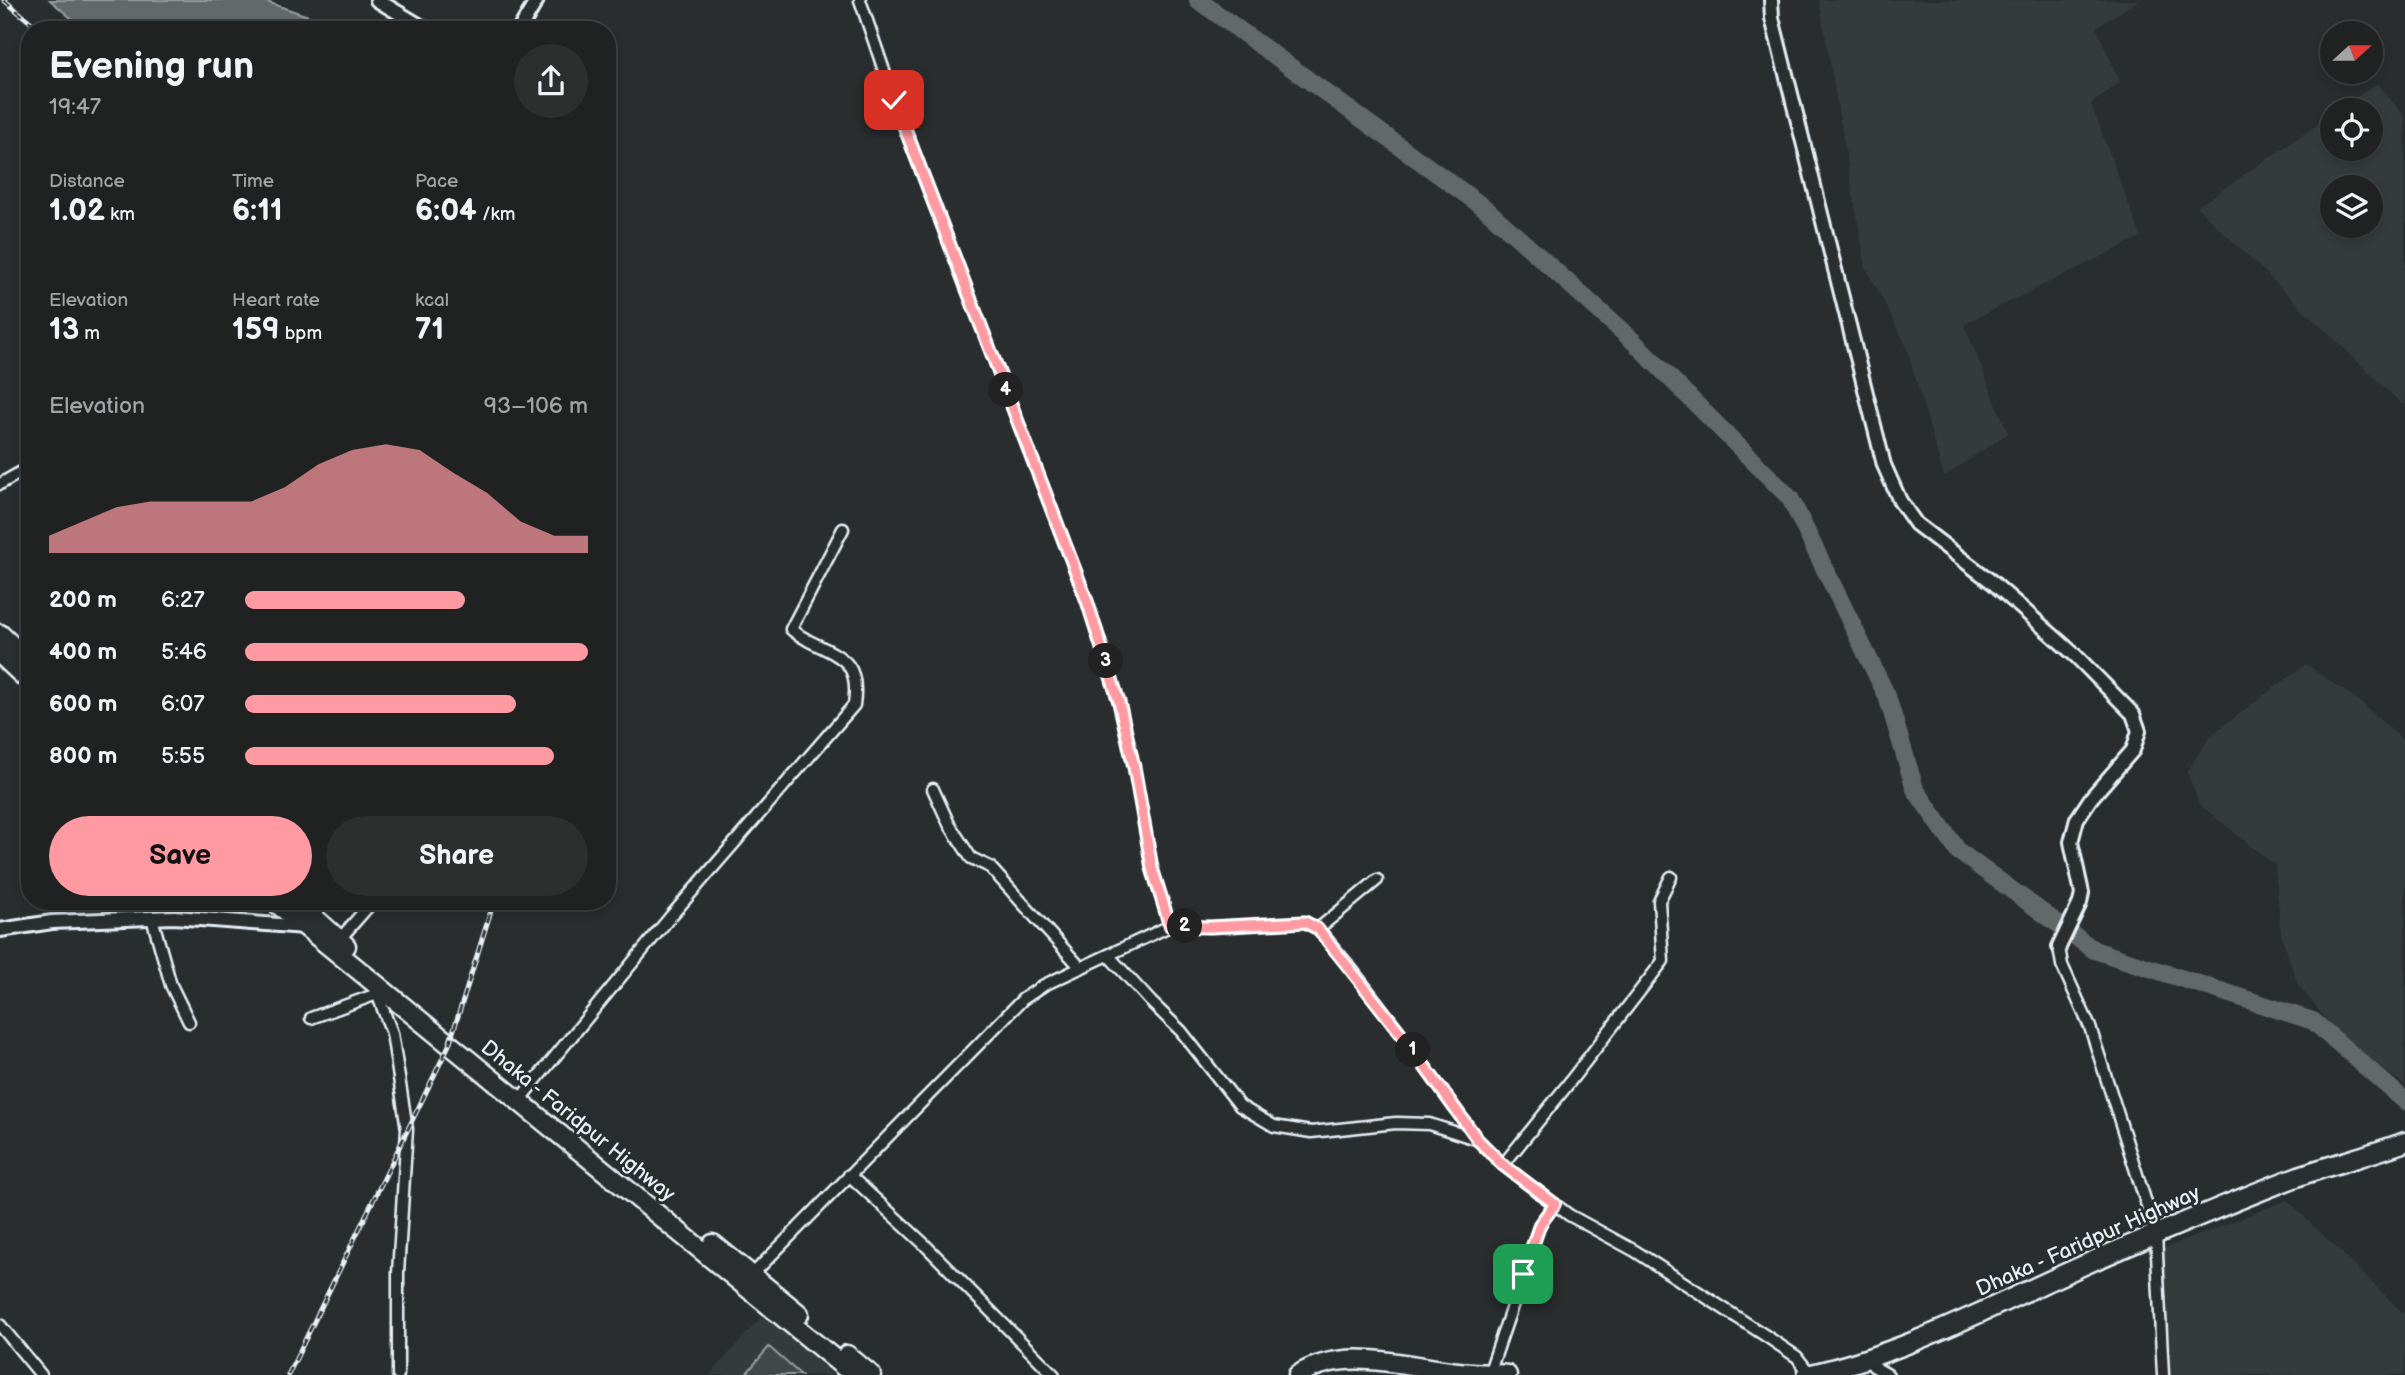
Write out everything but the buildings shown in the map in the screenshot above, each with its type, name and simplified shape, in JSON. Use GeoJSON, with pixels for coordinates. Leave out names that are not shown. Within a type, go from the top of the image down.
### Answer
{"type":"FeatureCollection","features":[{"type":"Feature","properties":{"kind":"highway"},"geometry":{"type":"LineString","coordinates":[[0,634],[21,654]]}},
{"type":"Feature","properties":{"kind":"highway"},"geometry":{"type":"LineString","coordinates":[[0,654],[21,674]]}},
{"type":"Feature","properties":{"kind":"highway","name":"Dhaka - Faridpur Highway"},"geometry":{"type":"LineString","coordinates":[[289,910],[339,940],[525,1093],[666,1214]]}},
{"type":"Feature","properties":{"kind":"highway","name":"Dhaka - Faridpur Highway"},"geometry":{"type":"LineString","coordinates":[[302,910],[311,923],[375,988],[871,1375]]}},
{"type":"Feature","properties":{"kind":"highway","name":"Dhaka - Faridpur Highway"},"geometry":{"type":"LineString","coordinates":[[1843,1375],[1881,1370],[1981,1317],[2053,1284],[2157,1239],[2370,1160],[2386,1149],[2405,1142]]}},
{"type":"Feature","properties":{"kind":"highway","name":"Dhaka - Faridpur Highway"},"geometry":{"type":"LineString","coordinates":[[748,1279],[854,1375]]}},
{"type":"Feature","properties":{"kind":"highway","name":"Dhaka - Faridpur Highway"},"geometry":{"type":"LineString","coordinates":[[1809,1375],[1871,1358],[1981,1317]]}},
{"type":"Feature","properties":{"kind":"highway"},"geometry":{"type":"LineString","coordinates":[[1298,1375],[1310,1367],[1328,1362],[1359,1360],[1459,1373],[1497,1374]]}},
{"type":"Feature","properties":{"kind":"highway"},"geometry":{"type":"LineString","coordinates":[[1313,1375],[1339,1368],[1368,1368],[1422,1375]]}},
{"type":"Feature","properties":{"kind":"street"},"geometry":{"type":"LineString","coordinates":[[377,0],[412,21]]}},
{"type":"Feature","properties":{"kind":"street"},"geometry":{"type":"LineString","coordinates":[[524,21],[537,0]]}},
{"type":"Feature","properties":{"kind":"street"},"geometry":{"type":"LineString","coordinates":[[860,0],[894,100],[1087,601],[1119,702],[1152,868],[1170,926]]}},
{"type":"Feature","properties":{"kind":"street"},"geometry":{"type":"LineString","coordinates":[[1771,0],[1772,18],[1884,465],[1900,501],[1916,524],[1992,582],[2067,647],[2133,714],[2139,731],[2133,750],[2091,798],[2077,819],[2071,842],[2081,882],[2080,903],[2059,947],[2062,965],[2090,1027],[2157,1239],[2163,1375]]}},
{"type":"Feature","properties":{"kind":"street"},"geometry":{"type":"LineString","coordinates":[[0,484],[21,472]]}},
{"type":"Feature","properties":{"kind":"street"},"geometry":{"type":"LineString","coordinates":[[525,1093],[680,906],[854,705],[857,685],[845,660],[791,629],[843,529]]}},
{"type":"Feature","properties":{"kind":"street"},"geometry":{"type":"LineString","coordinates":[[933,789],[949,824],[971,858],[990,867],[1081,968]]}},
{"type":"Feature","properties":{"kind":"street"},"geometry":{"type":"LineString","coordinates":[[1503,1165],[1663,961],[1659,901],[1671,877]]}},
{"type":"Feature","properties":{"kind":"street"},"geometry":{"type":"LineString","coordinates":[[1318,929],[1377,880]]}},
{"type":"Feature","properties":{"kind":"street"},"geometry":{"type":"LineString","coordinates":[[339,940],[365,910]]}},
{"type":"Feature","properties":{"kind":"street"},"geometry":{"type":"LineString","coordinates":[[0,930],[52,922],[152,918],[311,923]]}},
{"type":"Feature","properties":{"kind":"street"},"geometry":{"type":"LineString","coordinates":[[152,918],[171,985],[189,1023]]}},
{"type":"Feature","properties":{"kind":"street"},"geometry":{"type":"LineString","coordinates":[[748,1279],[1023,999],[1044,985],[1170,926],[1210,927],[1305,922],[1318,929],[1402,1035],[1477,1139],[1503,1165],[1569,1215],[1635,1251],[1797,1357],[1809,1375]]}},
{"type":"Feature","properties":{"kind":"street"},"geometry":{"type":"LineString","coordinates":[[1108,955],[1181,1031],[1240,1106],[1274,1126],[1311,1132],[1396,1123],[1429,1124],[1477,1139]]}},
{"type":"Feature","properties":{"kind":"street"},"geometry":{"type":"LineString","coordinates":[[311,1018],[375,988],[392,1033],[407,1129],[398,1273],[398,1375]]}},
{"type":"Feature","properties":{"kind":"street"},"geometry":{"type":"LineString","coordinates":[[849,1175],[923,1243],[1054,1375]]}},
{"type":"Feature","properties":{"kind":"street"},"geometry":{"type":"LineString","coordinates":[[1497,1374],[1540,1224],[1555,1204]]}},
{"type":"Feature","properties":{"kind":"street"},"geometry":{"type":"LineString","coordinates":[[0,1325],[41,1375]]}},
{"type":"Feature","properties":{"kind":"shaded area"},"geometry":{"type":"Polygon","coordinates":[[[50,0],[261,0],[323,21],[74,21],[50,0]]]}},
{"type":"Feature","properties":{"kind":"shaded area"},"geometry":{"type":"Polygon","coordinates":[[[1819,0],[2139,0],[2096,27],[2120,82],[2091,104],[2141,237],[1964,324],[2008,433],[1944,477],[1906,345],[1866,268],[1819,0]]]}},
{"type":"Feature","properties":{"kind":"shaded area"},"geometry":{"type":"Polygon","coordinates":[[[2378,84],[2405,117],[2405,407],[2197,207],[2320,123],[2320,161],[2383,161],[2383,98],[2355,98],[2378,84]]]}},
{"type":"Feature","properties":{"kind":"shaded area"},"geometry":{"type":"Polygon","coordinates":[[[2306,664],[2359,701],[2405,742],[2405,1085],[2346,1043],[2298,985],[2281,934],[2275,865],[2199,804],[2187,772],[2210,736],[2306,664]]]}},
{"type":"Feature","properties":{"kind":"shaded area"},"geometry":{"type":"Polygon","coordinates":[[[2287,1200],[2405,1315],[2405,1375],[2168,1375],[2161,1250],[2287,1200]]]}},
{"type":"Feature","properties":{"kind":"shaded area"},"geometry":{"type":"Polygon","coordinates":[[[764,1314],[833,1375],[710,1375],[764,1314]]]}},
{"type":"Feature","properties":{"kind":"shaded area"},"geometry":{"type":"Polygon","coordinates":[[[769,1347],[801,1375],[745,1375],[769,1347]]]}},
{"type":"Feature","properties":{"kind":"waterway"},"geometry":{"type":"LineString","coordinates":[[1198,0],[1486,209],[1633,341],[1790,498],[1887,696],[1915,789],[1958,851],[2094,950],[2313,1021],[2405,1101]]}},
{"type":"Feature","properties":{"kind":"railway"},"geometry":{"type":"LineString","coordinates":[[4,0],[29,21]]}},
{"type":"Feature","properties":{"kind":"railway"},"geometry":{"type":"LineString","coordinates":[[288,1375],[449,1045],[491,910]]}},
{"type":"Feature","properties":{"kind":"route"},"geometry":{"type":"LineString","coordinates":[[894,100],[1087,601],[1119,702],[1152,868],[1170,926],[1210,927],[1305,922],[1318,929],[1402,1035],[1477,1139],[1503,1165],[1555,1204],[1540,1224],[1523,1274]]}}]}
